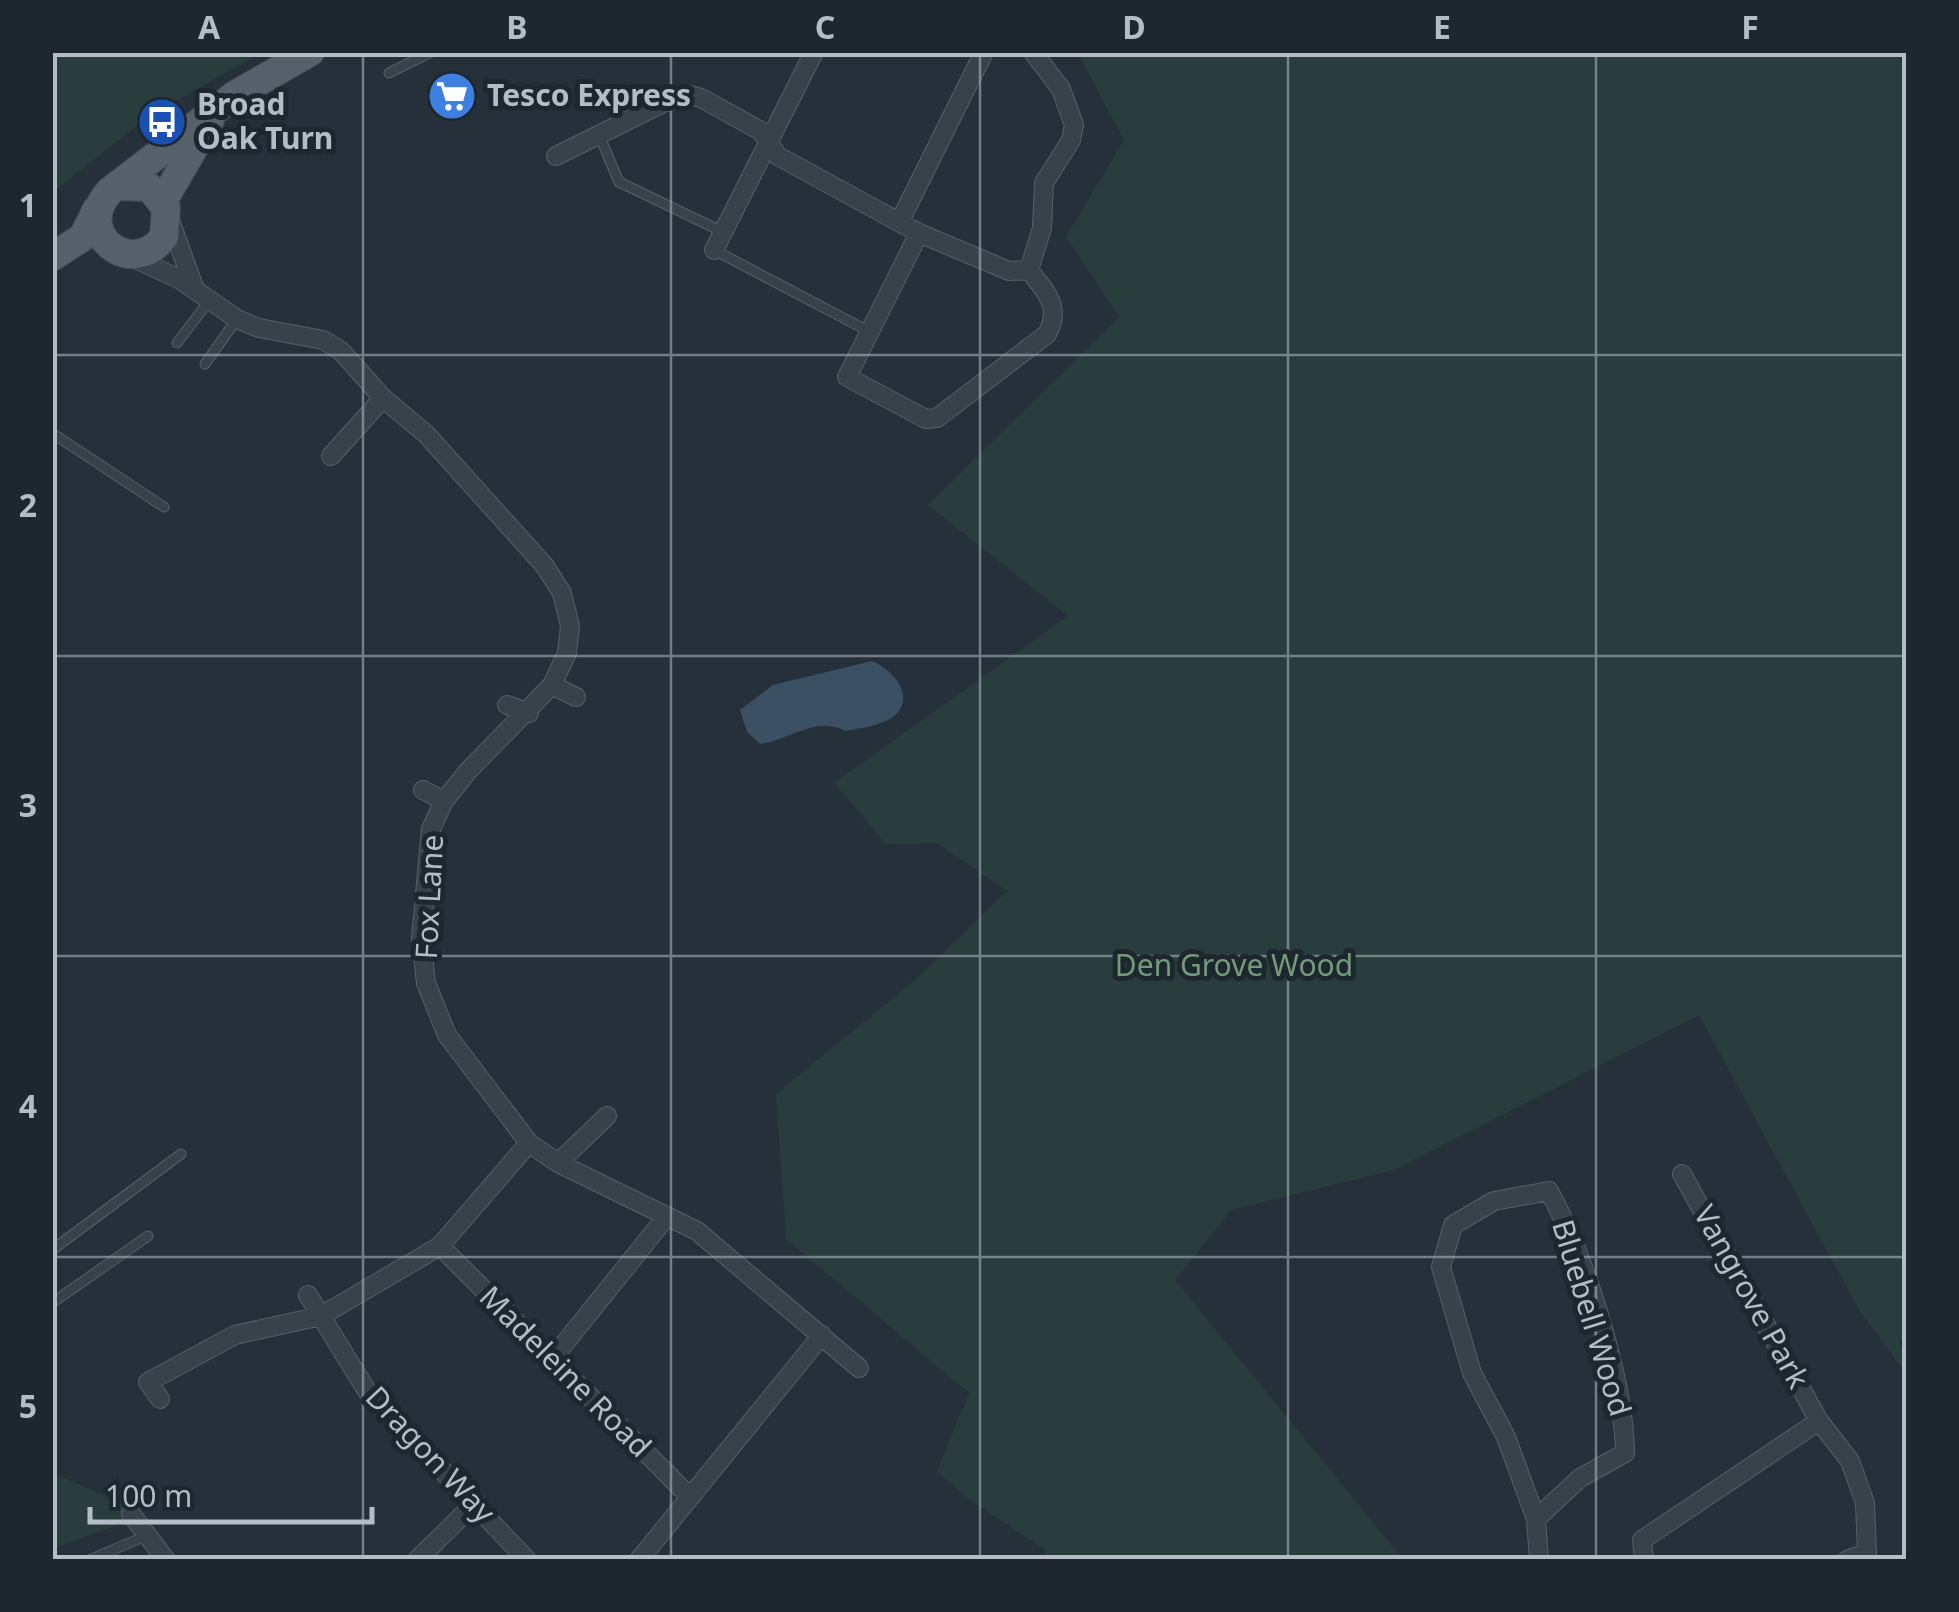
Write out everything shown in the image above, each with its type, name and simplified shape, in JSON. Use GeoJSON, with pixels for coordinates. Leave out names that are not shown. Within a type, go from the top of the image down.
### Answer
{"type":"FeatureCollection","features":[{"type":"Feature","properties":{"kind":"main road"},"geometry":{"type":"LineString","coordinates":[[52,260],[83,237],[111,192],[235,94],[310,52]]}},
{"type":"Feature","properties":{"kind":"main road"},"geometry":{"type":"LineString","coordinates":[[52,260],[125,255],[158,245],[167,228],[165,204],[213,114]]}},
{"type":"Feature","properties":{"kind":"main road"},"geometry":{"type":"LineString","coordinates":[[125,255],[98,231],[96,220],[111,192],[139,184],[165,204]]}},
{"type":"Feature","properties":{"kind":"street"},"geometry":{"type":"LineString","coordinates":[[714,250],[814,52]]}},
{"type":"Feature","properties":{"kind":"street"},"geometry":{"type":"LineString","coordinates":[[900,222],[984,52]]}},
{"type":"Feature","properties":{"kind":"street"},"geometry":{"type":"LineString","coordinates":[[1029,270],[1042,228],[1044,182],[1071,140],[1074,125],[1061,89],[1033,52]]}},
{"type":"Feature","properties":{"kind":"street"},"geometry":{"type":"LineString","coordinates":[[556,156],[663,103],[690,96],[761,131],[778,156],[919,233],[1009,272],[1029,270]]}},
{"type":"Feature","properties":{"kind":"street"},"geometry":{"type":"LineString","coordinates":[[165,204],[180,258],[202,295]]}},
{"type":"Feature","properties":{"kind":"street"},"geometry":{"type":"LineString","coordinates":[[919,233],[847,377],[926,419],[937,418],[1047,334],[1055,319],[1052,300],[1029,270]]}},
{"type":"Feature","properties":{"kind":"street","name":"Fox Lane"},"geometry":{"type":"LineString","coordinates":[[125,255],[202,295],[237,319],[259,328],[323,340],[341,351],[383,398],[426,434],[544,565],[562,593],[570,626],[567,653],[552,685],[444,801],[431,829],[421,938],[426,982],[447,1035],[529,1143],[558,1163],[697,1231],[860,1368]]}},
{"type":"Feature","properties":{"kind":"street"},"geometry":{"type":"LineString","coordinates":[[331,456],[383,398]]}},
{"type":"Feature","properties":{"kind":"street"},"geometry":{"type":"LineString","coordinates":[[552,685],[576,697]]}},
{"type":"Feature","properties":{"kind":"street"},"geometry":{"type":"LineString","coordinates":[[507,705],[529,713]]}},
{"type":"Feature","properties":{"kind":"street"},"geometry":{"type":"LineString","coordinates":[[423,790],[444,801]]}},
{"type":"Feature","properties":{"kind":"street"},"geometry":{"type":"LineString","coordinates":[[558,1163],[606,1116]]}},
{"type":"Feature","properties":{"kind":"street"},"geometry":{"type":"LineString","coordinates":[[160,1398],[148,1382],[235,1336],[321,1316],[440,1246],[529,1143]]}},
{"type":"Feature","properties":{"kind":"street","name":"Vangrove Park"},"geometry":{"type":"LineString","coordinates":[[1682,1174],[1819,1421],[1850,1461],[1864,1503],[1867,1553],[1847,1560]]}},
{"type":"Feature","properties":{"kind":"street","name":"Bluebell Wood"},"geometry":{"type":"LineString","coordinates":[[1536,1519],[1580,1478],[1624,1454],[1624,1422],[1604,1340],[1569,1227],[1549,1191],[1494,1201],[1453,1225],[1441,1267],[1472,1373],[1506,1437],[1536,1519],[1538,1560]]}},
{"type":"Feature","properties":{"kind":"street"},"geometry":{"type":"LineString","coordinates":[[552,1358],[667,1216]]}},
{"type":"Feature","properties":{"kind":"street","name":"Madeleine Road"},"geometry":{"type":"LineString","coordinates":[[440,1246],[690,1497]]}},
{"type":"Feature","properties":{"kind":"street","name":"Dragon Way"},"geometry":{"type":"LineString","coordinates":[[308,1295],[367,1390],[527,1560]]}},
{"type":"Feature","properties":{"kind":"street"},"geometry":{"type":"LineString","coordinates":[[639,1560],[822,1334]]}},
{"type":"Feature","properties":{"kind":"street","name":"Vangrove Park"},"geometry":{"type":"LineString","coordinates":[[1644,1560],[1642,1540],[1819,1421]]}},
{"type":"Feature","properties":{"kind":"street"},"geometry":{"type":"LineString","coordinates":[[417,1560],[476,1502]]}},
{"type":"Feature","properties":{"kind":"street"},"geometry":{"type":"LineString","coordinates":[[131,1514],[166,1560]]}},
{"type":"Feature","properties":{"kind":"lane"},"geometry":{"type":"LineString","coordinates":[[389,73],[431,52]]}},
{"type":"Feature","properties":{"kind":"lane"},"geometry":{"type":"LineString","coordinates":[[598,135],[618,182],[723,232]]}},
{"type":"Feature","properties":{"kind":"lane"},"geometry":{"type":"LineString","coordinates":[[714,250],[870,332]]}},
{"type":"Feature","properties":{"kind":"lane"},"geometry":{"type":"LineString","coordinates":[[177,343],[202,295]]}},
{"type":"Feature","properties":{"kind":"lane"},"geometry":{"type":"LineString","coordinates":[[205,364],[237,319]]}},
{"type":"Feature","properties":{"kind":"lane"},"geometry":{"type":"LineString","coordinates":[[52,432],[164,508]]}},
{"type":"Feature","properties":{"kind":"lane"},"geometry":{"type":"LineString","coordinates":[[52,1250],[181,1154]]}},
{"type":"Feature","properties":{"kind":"lane"},"geometry":{"type":"LineString","coordinates":[[52,1303],[148,1236]]}},
{"type":"Feature","properties":{"kind":"lane"},"geometry":{"type":"LineString","coordinates":[[89,1560],[148,1536]]}},
{"type":"Feature","properties":{"kind":"green space"},"geometry":{"type":"Polygon","coordinates":[[[53,52],[261,53],[149,116],[53,192],[53,52]]]}},
{"type":"Feature","properties":{"kind":"green space","name":"Den Grove Wood"},"geometry":{"type":"Polygon","coordinates":[[[1078,53],[1906,53],[1906,1337],[1899,1342],[1906,1356],[1906,1373],[1859,1310],[1699,1015],[1394,1170],[1231,1210],[1175,1280],[1403,1559],[1044,1559],[1046,1550],[966,1497],[937,1471],[969,1393],[786,1239],[776,1094],[908,986],[1007,891],[937,843],[886,844],[834,783],[1068,616],[928,505],[1119,317],[1066,237],[1124,140],[1078,53]]]}},
{"type":"Feature","properties":{"kind":"green space"},"geometry":{"type":"Polygon","coordinates":[[[53,1473],[146,1514],[53,1549],[53,1473]]]}},
{"type":"Feature","properties":{"kind":"water"},"geometry":{"type":"Polygon","coordinates":[[[872,661],[894,677],[903,693],[900,709],[888,720],[845,731],[814,727],[760,744],[747,732],[740,710],[773,685],[872,661]]]}},
{"type":"Feature","properties":{"kind":"place","name":"Tesco Express"},"geometry":{"type":"Point","coordinates":[452,96]}},
{"type":"Feature","properties":{"kind":"place","name":"Broad Oak Turn"},"geometry":{"type":"Point","coordinates":[162,122]}}]}
